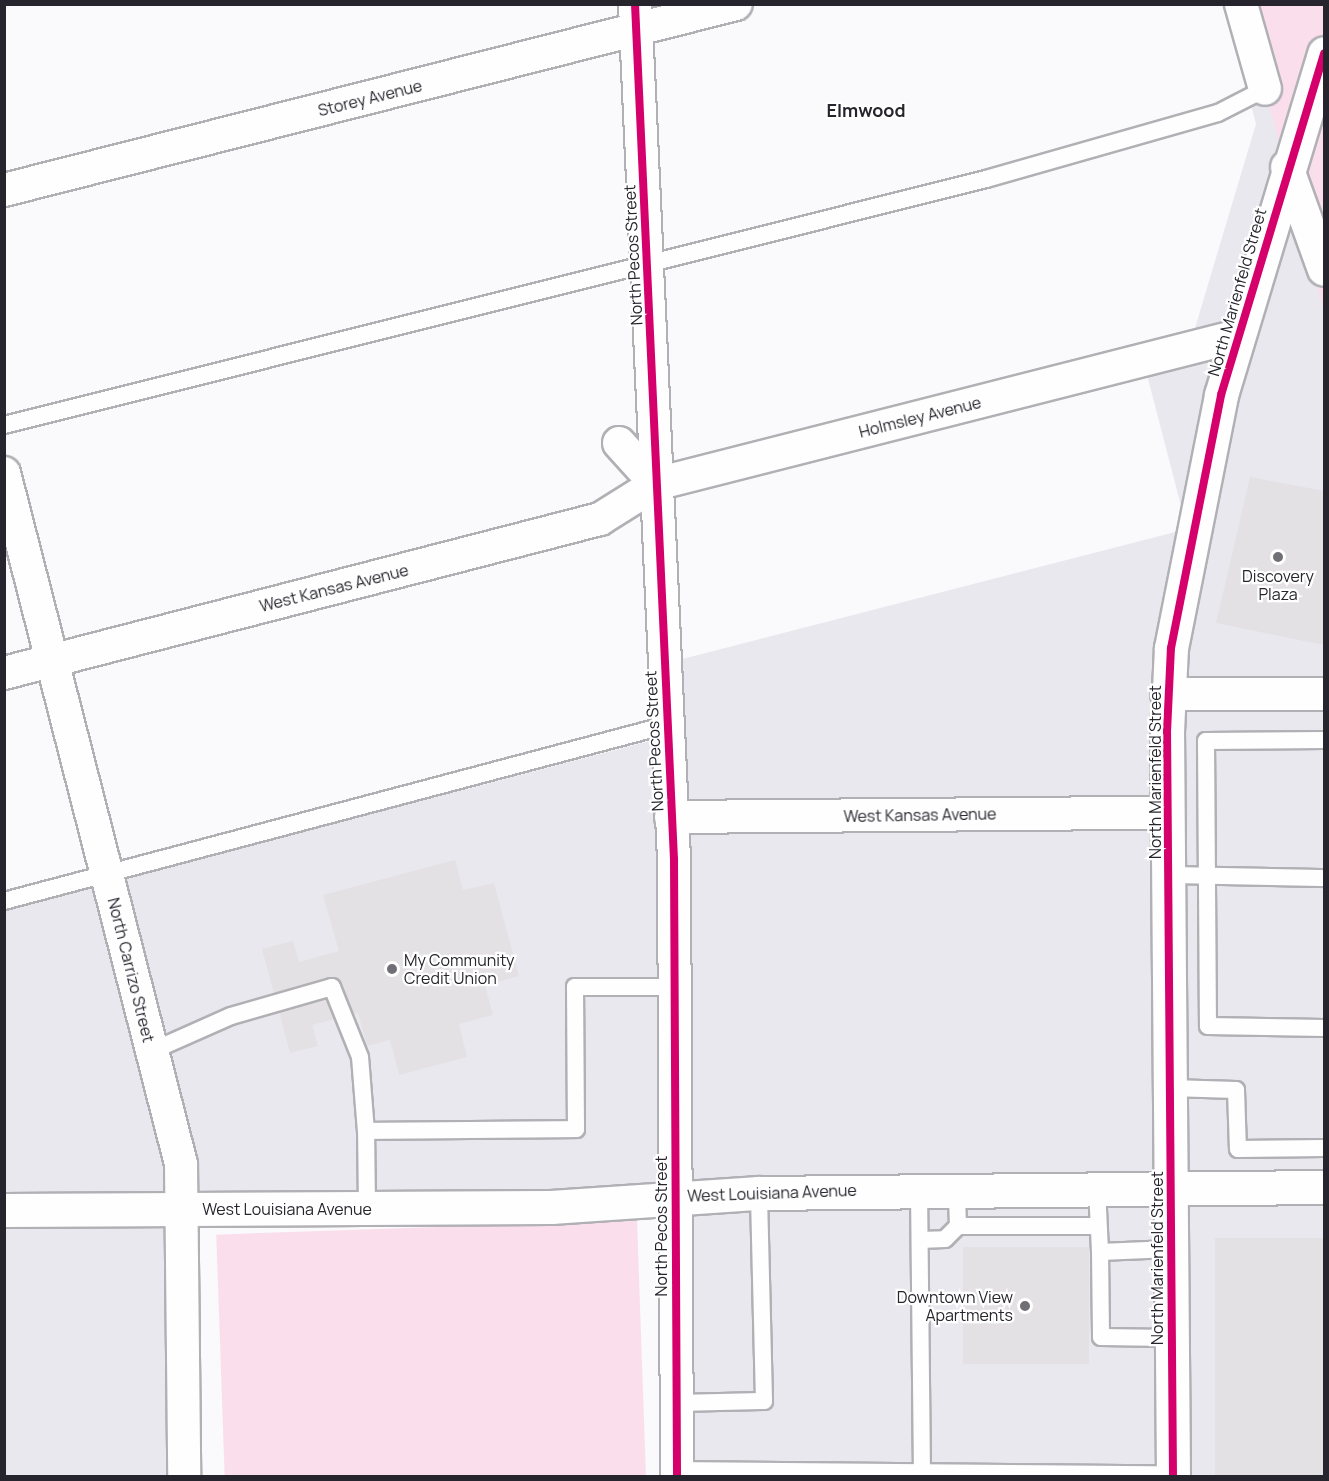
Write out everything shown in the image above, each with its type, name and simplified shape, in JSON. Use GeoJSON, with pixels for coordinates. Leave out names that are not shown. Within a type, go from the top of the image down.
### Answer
{"type":"FeatureCollection","features":[{"type":"Feature","properties":{"kind":"street","name":"Storey Avenue"},"geometry":{"type":"LineString","coordinates":[[4,190],[636,18],[736,4]]}},
{"type":"Feature","properties":{"kind":"street"},"geometry":{"type":"LineString","coordinates":[[1241,4],[1264,89]]}},
{"type":"Feature","properties":{"kind":"street","name":"North Pecos Street"},"geometry":{"type":"LineString","coordinates":[[636,18],[671,817],[677,1473]]}},
{"type":"Feature","properties":{"kind":"street","name":"North Marienfeld Street"},"geometry":{"type":"LineString","coordinates":[[1173,1475],[1170,1338],[1167,694],[1195,513],[1238,336],[1287,167],[1324,53]]}},
{"type":"Feature","properties":{"kind":"street"},"geometry":{"type":"LineString","coordinates":[[1287,167],[1324,270]]}},
{"type":"Feature","properties":{"kind":"street","name":"Holmsley Avenue"},"geometry":{"type":"LineString","coordinates":[[656,484],[1238,336]]}},
{"type":"Feature","properties":{"kind":"street"},"geometry":{"type":"LineString","coordinates":[[619,443],[656,484]]}},
{"type":"Feature","properties":{"kind":"street","name":"North Carrizo Street"},"geometry":{"type":"LineString","coordinates":[[4,473],[181,1164],[184,1476]]}},
{"type":"Feature","properties":{"kind":"street","name":"West Kansas Avenue"},"geometry":{"type":"LineString","coordinates":[[4,673],[600,519],[656,484]]}},
{"type":"Feature","properties":{"kind":"street"},"geometry":{"type":"LineString","coordinates":[[1167,694],[1324,694]]}},
{"type":"Feature","properties":{"kind":"street","name":"West Kansas Avenue"},"geometry":{"type":"LineString","coordinates":[[671,817],[1168,813]]}},
{"type":"Feature","properties":{"kind":"street","name":"West Louisiana Avenue"},"geometry":{"type":"LineString","coordinates":[[4,1210],[551,1208],[674,1197],[759,1193],[919,1189],[1324,1187]]}},
{"type":"Feature","properties":{"kind":"lane"},"geometry":{"type":"LineString","coordinates":[[4,425],[1080,153],[1218,113],[1264,89]]}},
{"type":"Feature","properties":{"kind":"lane"},"geometry":{"type":"LineString","coordinates":[[4,901],[106,872],[667,725]]}},
{"type":"Feature","properties":{"kind":"lane"},"geometry":{"type":"LineString","coordinates":[[1324,740],[1206,741],[1209,876],[1208,1026],[1324,1028]]}},
{"type":"Feature","properties":{"kind":"lane"},"geometry":{"type":"LineString","coordinates":[[1169,875],[1324,878]]}},
{"type":"Feature","properties":{"kind":"lane"},"geometry":{"type":"LineString","coordinates":[[152,1051],[231,1016],[332,987],[360,1057],[366,1131],[367,1209]]}},
{"type":"Feature","properties":{"kind":"lane"},"geometry":{"type":"LineString","coordinates":[[366,1131],[576,1129],[575,987],[674,987]]}},
{"type":"Feature","properties":{"kind":"lane"},"geometry":{"type":"LineString","coordinates":[[1170,1088],[1236,1090],[1238,1149],[1324,1148]]}},
{"type":"Feature","properties":{"kind":"lane"},"geometry":{"type":"LineString","coordinates":[[1097,1188],[1101,1337],[1170,1338]]}},
{"type":"Feature","properties":{"kind":"lane"},"geometry":{"type":"LineString","coordinates":[[919,1189],[922,1472]]}},
{"type":"Feature","properties":{"kind":"lane"},"geometry":{"type":"LineString","coordinates":[[957,1189],[958,1226]]}},
{"type":"Feature","properties":{"kind":"lane"},"geometry":{"type":"LineString","coordinates":[[675,1403],[764,1401],[759,1193]]}},
{"type":"Feature","properties":{"kind":"lane"},"geometry":{"type":"LineString","coordinates":[[920,1240],[945,1239],[958,1226],[1098,1226]]}},
{"type":"Feature","properties":{"kind":"lane"},"geometry":{"type":"LineString","coordinates":[[1100,1252],[1171,1249]]}},
{"type":"Feature","properties":{"kind":"lane"},"geometry":{"type":"LineString","coordinates":[[677,1473],[922,1472],[1173,1475]]}},
{"type":"Feature","properties":{"kind":"shaded area"},"geometry":{"type":"Polygon","coordinates":[[[1225,5],[1324,5],[1324,1476],[678,1476],[675,1189],[184,1192],[186,1476],[5,1476],[5,910],[665,737],[663,664],[1187,529],[1145,367],[1187,355],[1256,124],[1225,5]]]}},
{"type":"Feature","properties":{"kind":"shaded area"},"geometry":{"type":"Polygon","coordinates":[[[1241,5],[1324,5],[1324,313],[1265,89],[1241,5]]]}},
{"type":"Feature","properties":{"kind":"shaded area"},"geometry":{"type":"Polygon","coordinates":[[[637,1220],[646,1476],[225,1476],[216,1235],[637,1220]]]}},
{"type":"Feature","properties":{"kind":"building","name":"Discovery Plaza"},"geometry":{"type":"Polygon","coordinates":[[[1250,477],[1324,491],[1324,645],[1216,623],[1250,477]]]}},
{"type":"Feature","properties":{"kind":"building","name":"My Community Credit Union"},"geometry":{"type":"Polygon","coordinates":[[[455,860],[463,890],[494,883],[519,976],[485,985],[493,1015],[459,1024],[467,1057],[399,1075],[390,1040],[367,1046],[358,1013],[312,1025],[318,1046],[290,1053],[262,949],[293,941],[299,962],[339,951],[323,895],[455,860]]]}},
{"type":"Feature","properties":{"kind":"building"},"geometry":{"type":"Polygon","coordinates":[[[1215,1238],[1324,1238],[1324,1476],[1215,1476],[1215,1238]]]}},
{"type":"Feature","properties":{"kind":"building","name":"Downtown View Apartments"},"geometry":{"type":"Polygon","coordinates":[[[963,1247],[1089,1247],[1089,1364],[963,1364],[963,1247]]]}},
{"type":"Feature","properties":{"kind":"cycle path"},"geometry":{"type":"LineString","coordinates":[[635,4],[674,859],[677,1476]]}},
{"type":"Feature","properties":{"kind":"cycle path"},"geometry":{"type":"LineString","coordinates":[[1173,1476],[1167,732],[1171,648],[1221,395],[1324,53]]}},
{"type":"Feature","properties":{"kind":"place","name":"Discovery Plaza"},"geometry":{"type":"Point","coordinates":[1278,557]}},
{"type":"Feature","properties":{"kind":"place","name":"My Community Credit Union"},"geometry":{"type":"Point","coordinates":[392,969]}},
{"type":"Feature","properties":{"kind":"place","name":"Downtown View Apartments"},"geometry":{"type":"Point","coordinates":[1025,1306]}},
{"type":"Feature","properties":{"kind":"district","name":"Elmwood"},"geometry":{"type":"Point","coordinates":[866,110]}}]}
